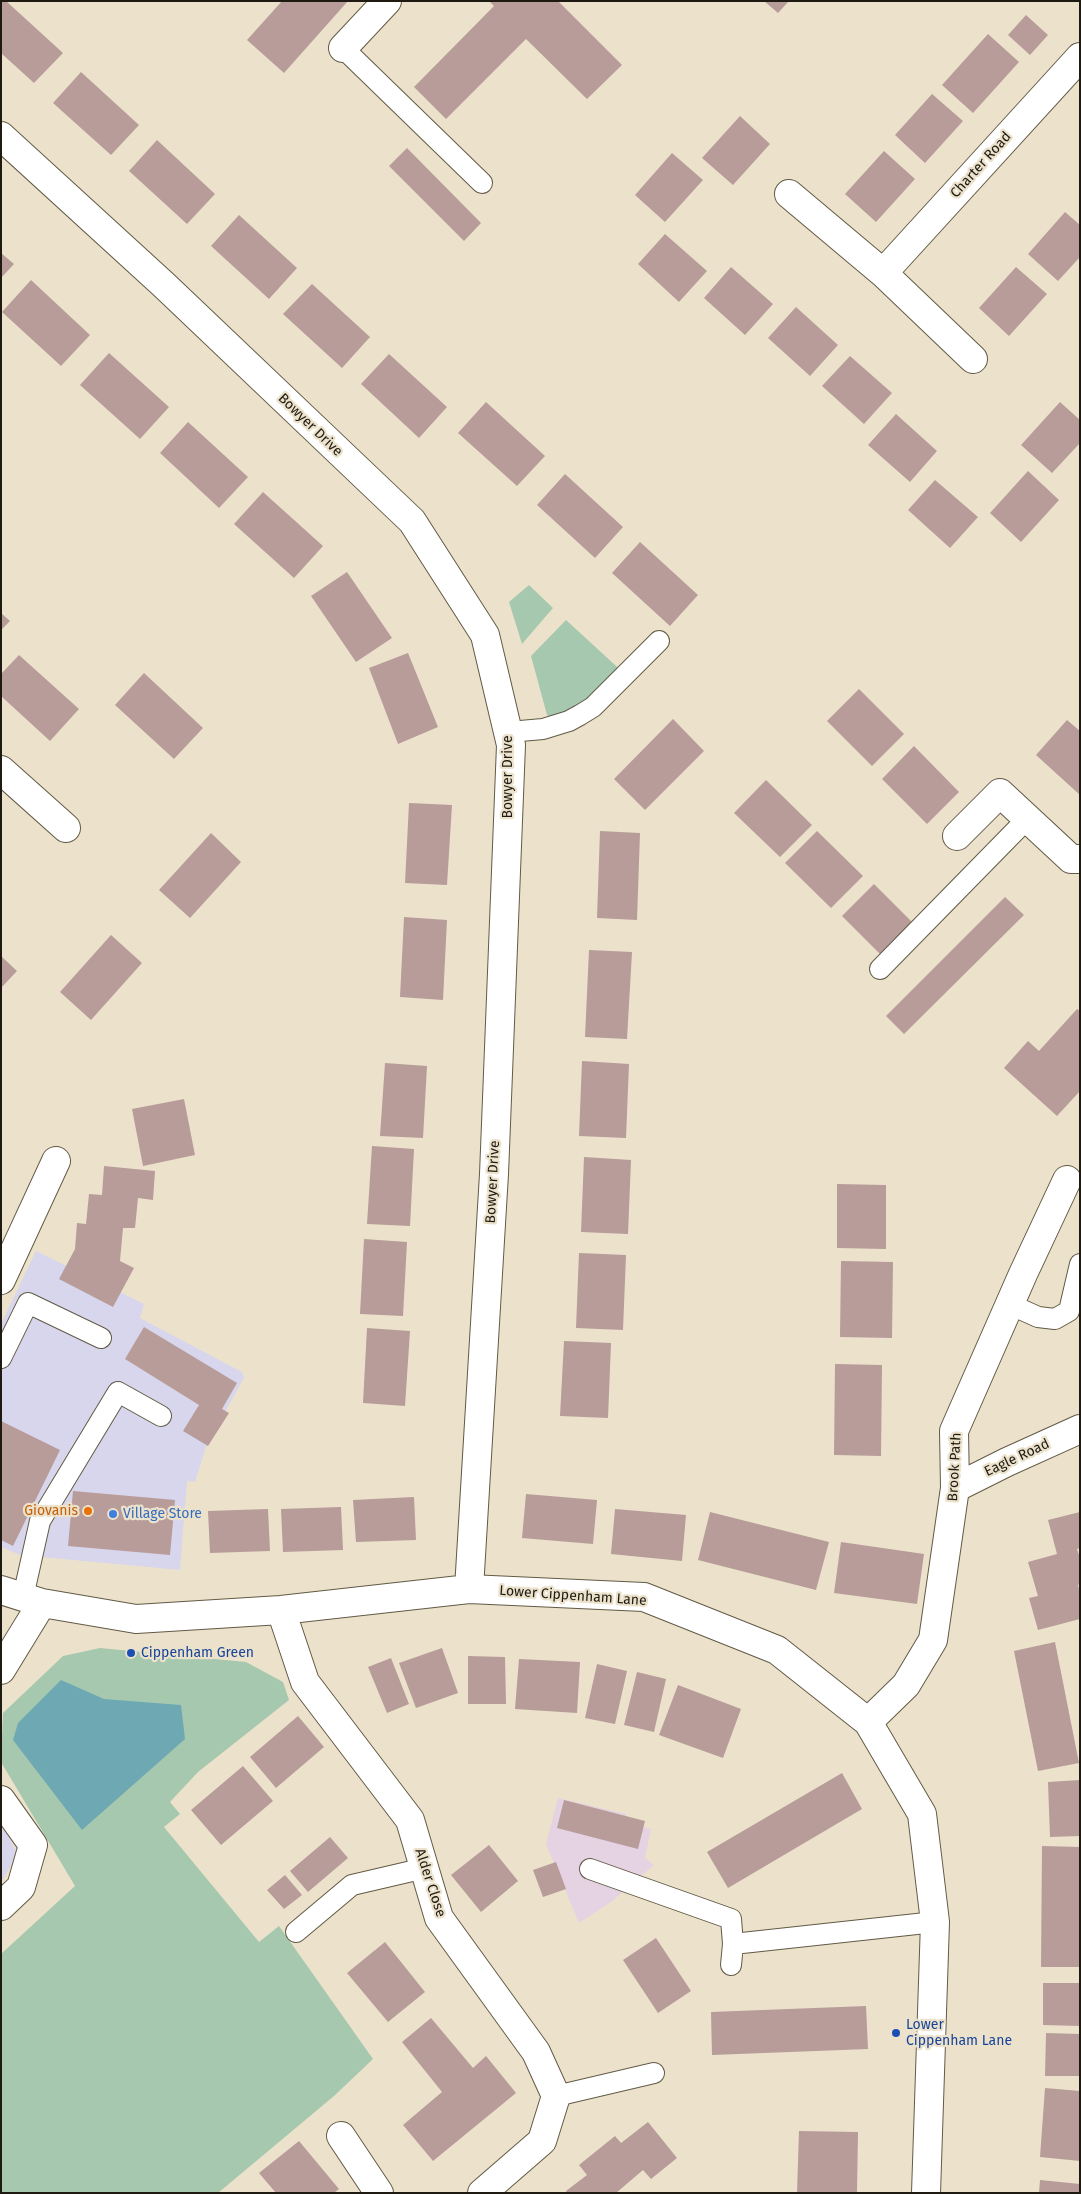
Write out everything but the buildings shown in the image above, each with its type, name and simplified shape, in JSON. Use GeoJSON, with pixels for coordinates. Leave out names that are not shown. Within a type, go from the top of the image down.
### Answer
{"type":"FeatureCollection","features":[{"type":"Feature","properties":{"kind":"street"},"geometry":{"type":"LineString","coordinates":[[343,48],[387,1]]}},
{"type":"Feature","properties":{"kind":"street","name":"Charter Road"},"geometry":{"type":"LineString","coordinates":[[883,273],[1080,57]]}},
{"type":"Feature","properties":{"kind":"street","name":"Bowyer Drive"},"geometry":{"type":"LineString","coordinates":[[1,136],[164,285],[412,522],[484,635],[511,745],[494,1164],[469,1589]]}},
{"type":"Feature","properties":{"kind":"street"},"geometry":{"type":"LineString","coordinates":[[789,194],[883,273],[973,359]]}},
{"type":"Feature","properties":{"kind":"street"},"geometry":{"type":"LineString","coordinates":[[1,770],[66,828]]}},
{"type":"Feature","properties":{"kind":"street"},"geometry":{"type":"LineString","coordinates":[[957,836],[1000,793],[1071,859],[1080,858]]}},
{"type":"Feature","properties":{"kind":"street"},"geometry":{"type":"LineString","coordinates":[[1,1280],[56,1161]]}},
{"type":"Feature","properties":{"kind":"street","name":"Brook Path"},"geometry":{"type":"LineString","coordinates":[[868,1722],[906,1685],[933,1640],[955,1488],[954,1431],[1009,1304],[1067,1180]]}},
{"type":"Feature","properties":{"kind":"street","name":"Eagle Road"},"geometry":{"type":"LineString","coordinates":[[955,1488],[1080,1429]]}},
{"type":"Feature","properties":{"kind":"street","name":"Lower Cippenham Lane"},"geometry":{"type":"LineString","coordinates":[[22,1596],[136,1619],[281,1610],[469,1589],[644,1597],[777,1650],[868,1722],[922,1814],[935,1922],[926,2193]]}},
{"type":"Feature","properties":{"kind":"street"},"geometry":{"type":"LineString","coordinates":[[1,1670],[22,1596]]}},
{"type":"Feature","properties":{"kind":"street","name":"Alder Close"},"geometry":{"type":"LineString","coordinates":[[281,1610],[304,1682],[410,1820],[439,1918],[536,2052],[556,2096]]}},
{"type":"Feature","properties":{"kind":"street"},"geometry":{"type":"LineString","coordinates":[[1,1800],[33,1845],[21,1887],[1,1906]]}},
{"type":"Feature","properties":{"kind":"street"},"geometry":{"type":"LineString","coordinates":[[482,2193],[542,2141],[556,2096]]}},
{"type":"Feature","properties":{"kind":"street"},"geometry":{"type":"LineString","coordinates":[[341,2136],[379,2193]]}},
{"type":"Feature","properties":{"kind":"lane"},"geometry":{"type":"LineString","coordinates":[[343,48],[482,183]]}},
{"type":"Feature","properties":{"kind":"lane"},"geometry":{"type":"LineString","coordinates":[[509,732],[544,729],[580,715],[592,707],[659,641]]}},
{"type":"Feature","properties":{"kind":"lane"},"geometry":{"type":"LineString","coordinates":[[880,969],[1027,818]]}},
{"type":"Feature","properties":{"kind":"lane"},"geometry":{"type":"LineString","coordinates":[[1009,1304],[1038,1318],[1055,1319],[1069,1311],[1080,1264]]}},
{"type":"Feature","properties":{"kind":"lane"},"geometry":{"type":"LineString","coordinates":[[1,1358],[28,1303],[101,1338]]}},
{"type":"Feature","properties":{"kind":"lane"},"geometry":{"type":"LineString","coordinates":[[22,1596],[40,1521],[118,1392],[161,1416]]}},
{"type":"Feature","properties":{"kind":"lane"},"geometry":{"type":"LineString","coordinates":[[296,1932],[352,1885],[425,1868]]}},
{"type":"Feature","properties":{"kind":"lane"},"geometry":{"type":"LineString","coordinates":[[590,1869],[731,1919],[733,1944],[731,1965]]}},
{"type":"Feature","properties":{"kind":"lane"},"geometry":{"type":"LineString","coordinates":[[733,1944],[935,1922]]}},
{"type":"Feature","properties":{"kind":"lane"},"geometry":{"type":"LineString","coordinates":[[556,2096],[654,2073]]}},
{"type":"Feature","properties":{"kind":"shaded area"},"geometry":{"type":"Polygon","coordinates":[[[36,1251],[144,1304],[140,1318],[242,1372],[244,1378],[207,1444],[195,1482],[187,1481],[180,1570],[20,1555],[1,1547],[1,1324],[36,1251]]]}},
{"type":"Feature","properties":{"kind":"shaded area"},"geometry":{"type":"Polygon","coordinates":[[[558,1798],[626,1814],[625,1822],[651,1829],[645,1858],[654,1865],[611,1902],[579,1923],[546,1844],[558,1798]]]}},
{"type":"Feature","properties":{"kind":"shaded area"},"geometry":{"type":"Polygon","coordinates":[[[1,1821],[18,1855],[1,1882],[1,1821]]]}},
{"type":"Feature","properties":{"kind":"green space"},"geometry":{"type":"Polygon","coordinates":[[[529,585],[553,608],[522,644],[509,602],[529,585]]]}},
{"type":"Feature","properties":{"kind":"green space"},"geometry":{"type":"Polygon","coordinates":[[[566,620],[627,676],[558,720],[547,715],[531,656],[566,620]]]}},
{"type":"Feature","properties":{"kind":"green space"},"geometry":{"type":"Polygon","coordinates":[[[100,1648],[246,1662],[283,1682],[289,1700],[198,1772],[170,1802],[180,1814],[164,1827],[259,1942],[279,1926],[373,2059],[334,2096],[218,2193],[1,2193],[1,1954],[75,1886],[1,1762],[3,1713],[63,1656],[100,1648]]]}},
{"type":"Feature","properties":{"kind":"water"},"geometry":{"type":"Polygon","coordinates":[[[61,1680],[104,1699],[181,1705],[185,1739],[82,1830],[13,1740],[18,1723],[61,1680]]]}},
{"type":"Feature","properties":{"kind":"place","name":"Giovanis"},"geometry":{"type":"Point","coordinates":[88,1511]}},
{"type":"Feature","properties":{"kind":"place","name":"Village Store"},"geometry":{"type":"Point","coordinates":[113,1514]}},
{"type":"Feature","properties":{"kind":"place","name":"Cippenham Green"},"geometry":{"type":"Point","coordinates":[131,1653]}},
{"type":"Feature","properties":{"kind":"place","name":"Lower Cippenham Lane"},"geometry":{"type":"Point","coordinates":[896,2033]}}]}
